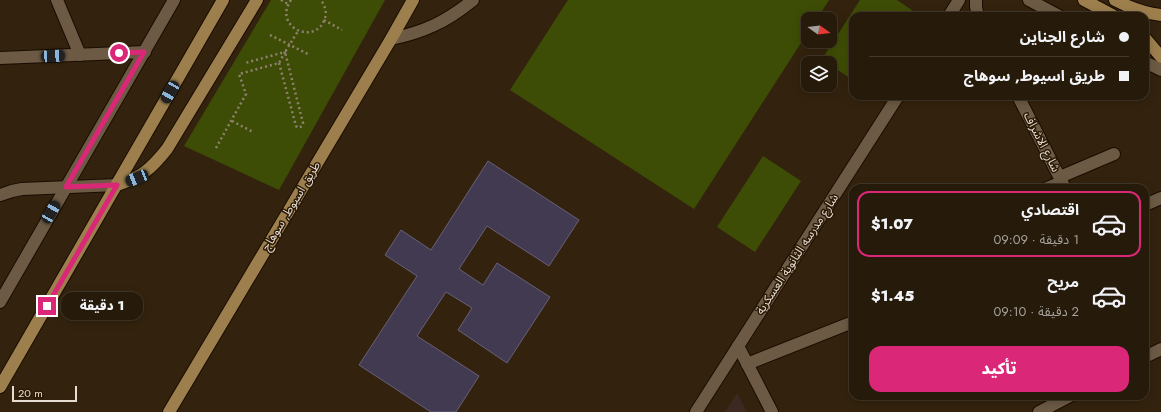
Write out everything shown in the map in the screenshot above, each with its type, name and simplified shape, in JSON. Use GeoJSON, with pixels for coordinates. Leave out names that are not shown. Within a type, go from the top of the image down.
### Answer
{"type":"FeatureCollection","features":[{"type":"Feature","properties":{"kind":"main road"},"geometry":{"type":"LineString","coordinates":[[0,387],[223,0]]}},
{"type":"Feature","properties":{"kind":"main road","name":"طريق اسيوط, سوهاج"},"geometry":{"type":"LineString","coordinates":[[169,412],[413,0]]}},
{"type":"Feature","properties":{"kind":"main road"},"geometry":{"type":"LineString","coordinates":[[1084,0],[1106,12]]}},
{"type":"Feature","properties":{"kind":"main road"},"geometry":{"type":"LineString","coordinates":[[1115,0],[1145,12]]}},
{"type":"Feature","properties":{"kind":"main road"},"geometry":{"type":"LineString","coordinates":[[117,185],[137,178],[146,172],[155,164],[167,149],[254,5]]}},
{"type":"Feature","properties":{"kind":"main road"},"geometry":{"type":"LineString","coordinates":[[1149,13],[1161,16]]}},
{"type":"Feature","properties":{"kind":"main road"},"geometry":{"type":"LineString","coordinates":[[1149,43],[1161,57]]}},
{"type":"Feature","properties":{"kind":"street"},"geometry":{"type":"LineString","coordinates":[[57,0],[80,55]]}},
{"type":"Feature","properties":{"kind":"street"},"geometry":{"type":"LineString","coordinates":[[0,302],[174,0]]}},
{"type":"Feature","properties":{"kind":"street"},"geometry":{"type":"LineString","coordinates":[[391,39],[410,35],[446,20],[473,0]]}},
{"type":"Feature","properties":{"kind":"street"},"geometry":{"type":"LineString","coordinates":[[952,12],[959,0]]}},
{"type":"Feature","properties":{"kind":"street"},"geometry":{"type":"LineString","coordinates":[[976,0],[977,12]]}},
{"type":"Feature","properties":{"kind":"street"},"geometry":{"type":"LineString","coordinates":[[1029,0],[1052,12]]}},
{"type":"Feature","properties":{"kind":"street"},"geometry":{"type":"LineString","coordinates":[[0,58],[144,52]]}},
{"type":"Feature","properties":{"kind":"street"},"geometry":{"type":"LineString","coordinates":[[1149,64],[1161,70]]}},
{"type":"Feature","properties":{"kind":"street","name":"شارع مدرسه الثانوية العسكرية"},"geometry":{"type":"LineString","coordinates":[[696,412],[895,100]]}},
{"type":"Feature","properties":{"kind":"street","name":"شارع الاشراف"},"geometry":{"type":"LineString","coordinates":[[1020,100],[1062,182]]}},
{"type":"Feature","properties":{"kind":"street"},"geometry":{"type":"LineString","coordinates":[[1062,182],[1114,154]]}},
{"type":"Feature","properties":{"kind":"street"},"geometry":{"type":"LineString","coordinates":[[0,195],[22,189],[117,185]]}},
{"type":"Feature","properties":{"kind":"street"},"geometry":{"type":"LineString","coordinates":[[1149,203],[1161,198]]}},
{"type":"Feature","properties":{"kind":"street"},"geometry":{"type":"LineString","coordinates":[[747,364],[849,324]]}},
{"type":"Feature","properties":{"kind":"street"},"geometry":{"type":"LineString","coordinates":[[738,346],[772,412]]}},
{"type":"Feature","properties":{"kind":"street"},"geometry":{"type":"LineString","coordinates":[[1149,355],[1161,348]]}},
{"type":"Feature","properties":{"kind":"street"},"geometry":{"type":"LineString","coordinates":[[1039,412],[1062,400]]}},
{"type":"Feature","properties":{"kind":"path"},"geometry":{"type":"LineString","coordinates":[[281,0],[288,4]]}},
{"type":"Feature","properties":{"kind":"path"},"geometry":{"type":"LineString","coordinates":[[291,0],[288,4],[286,14],[287,20],[293,28],[305,33],[320,27],[324,20],[325,9],[321,0]]}},
{"type":"Feature","properties":{"kind":"path"},"geometry":{"type":"LineString","coordinates":[[324,20],[342,30]]}},
{"type":"Feature","properties":{"kind":"path"},"geometry":{"type":"LineString","coordinates":[[285,52],[303,123],[303,125],[298,128],[296,126],[279,63],[285,52],[298,31]]}},
{"type":"Feature","properties":{"kind":"path"},"geometry":{"type":"LineString","coordinates":[[270,35],[308,54]]}},
{"type":"Feature","properties":{"kind":"path"},"geometry":{"type":"LineString","coordinates":[[245,63],[285,52]]}},
{"type":"Feature","properties":{"kind":"path"},"geometry":{"type":"LineString","coordinates":[[216,148],[246,94],[239,74],[279,63]]}},
{"type":"Feature","properties":{"kind":"path"},"geometry":{"type":"LineString","coordinates":[[232,121],[253,132]]}},
{"type":"Feature","properties":{"kind":"shaded area"},"geometry":{"type":"Polygon","coordinates":[[[737,393],[747,412],[725,412],[737,393]]]}},
{"type":"Feature","properties":{"kind":"green space"},"geometry":{"type":"Polygon","coordinates":[[[271,0],[385,0],[279,190],[184,146],[271,0]]]}},
{"type":"Feature","properties":{"kind":"green space"},"geometry":{"type":"Polygon","coordinates":[[[568,0],[829,0],[821,12],[801,12],[801,43],[694,209],[510,90],[568,0]]]}},
{"type":"Feature","properties":{"kind":"green space"},"geometry":{"type":"Polygon","coordinates":[[[860,0],[897,0],[915,12],[852,12],[860,0]]]}},
{"type":"Feature","properties":{"kind":"green space"},"geometry":{"type":"Polygon","coordinates":[[[849,17],[849,77],[837,70],[837,56],[824,56],[829,48],[837,48],[837,36],[849,17]]]}},
{"type":"Feature","properties":{"kind":"green space"},"geometry":{"type":"Polygon","coordinates":[[[763,156],[801,181],[755,252],[717,227],[763,156]]]}},
{"type":"Feature","properties":{"kind":"building"},"geometry":{"type":"Polygon","coordinates":[[[488,161],[579,220],[549,266],[487,226],[459,269],[483,285],[497,263],[550,297],[507,363],[458,330],[472,308],[446,292],[417,336],[479,376],[456,412],[431,412],[359,365],[417,276],[385,255],[401,230],[431,250],[488,161]]]}},
{"type":"Feature","properties":{"kind":"route"},"geometry":{"type":"LineString","coordinates":[[47,306],[117,185],[66,187],[144,52],[119,53]]}}]}
